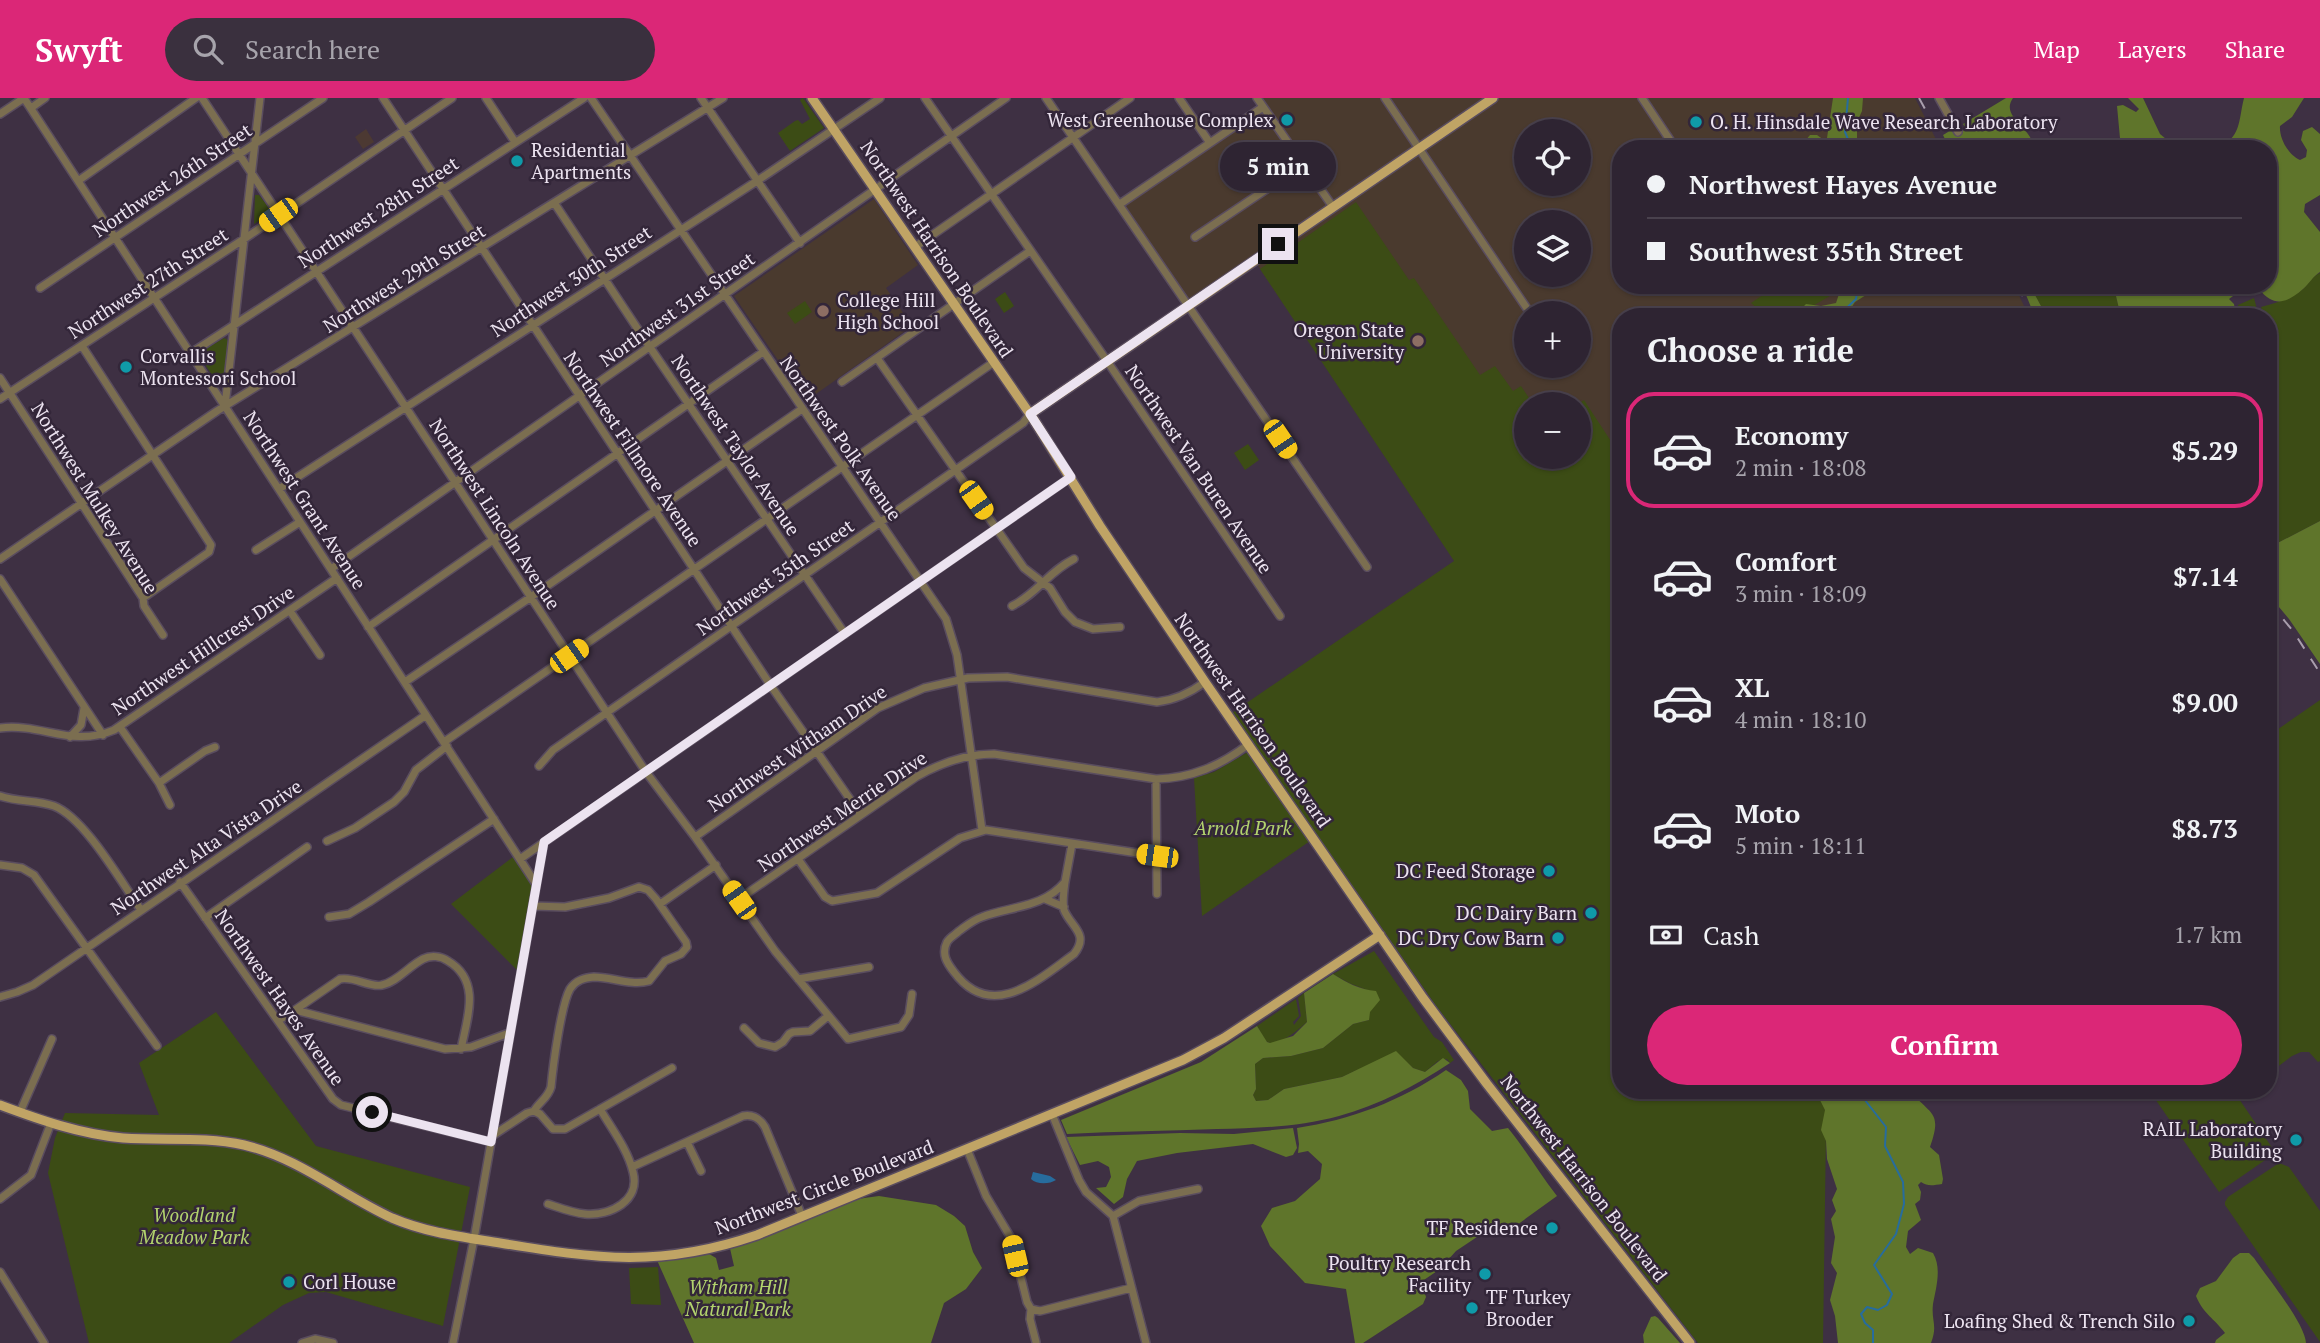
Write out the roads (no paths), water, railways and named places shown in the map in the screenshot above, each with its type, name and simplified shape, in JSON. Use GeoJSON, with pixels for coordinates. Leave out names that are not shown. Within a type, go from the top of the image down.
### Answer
{"type":"FeatureCollection","features":[{"type":"Feature","properties":{"kind":"main road","name":"Northwest Harrison Boulevard"},"geometry":{"type":"LineString","coordinates":[[812,98],[1030,414],[1100,526],[1423,998],[1690,1343]]}},
{"type":"Feature","properties":{"kind":"main road"},"geometry":{"type":"LineString","coordinates":[[1030,414],[1493,98]]}},
{"type":"Feature","properties":{"kind":"main road","name":"Northwest Circle Boulevard"},"geometry":{"type":"LineString","coordinates":[[0,1105],[51,1123],[104,1136],[204,1139],[244,1145],[292,1162],[375,1209],[407,1224],[439,1234],[576,1256],[646,1258],[691,1253],[757,1235],[1198,1054],[1380,935]]}},
{"type":"Feature","properties":{"kind":"street","name":"Northwest Grant Avenue"},"geometry":{"type":"LineString","coordinates":[[24,98],[536,884]]}},
{"type":"Feature","properties":{"kind":"street"},"geometry":{"type":"LineString","coordinates":[[0,114],[24,98]]}},
{"type":"Feature","properties":{"kind":"street"},"geometry":{"type":"LineString","coordinates":[[31,108],[45,98]]}},
{"type":"Feature","properties":{"kind":"street"},"geometry":{"type":"LineString","coordinates":[[78,181],[196,98]]}},
{"type":"Feature","properties":{"kind":"street","name":"Northwest Lincoln Avenue"},"geometry":{"type":"LineString","coordinates":[[202,98],[646,772],[716,865],[775,951],[848,1039],[901,1027],[909,1015],[912,994]]}},
{"type":"Feature","properties":{"kind":"street"},"geometry":{"type":"LineString","coordinates":[[225,406],[260,98]]}},
{"type":"Feature","properties":{"kind":"street","name":"Northwest 26th Street"},"geometry":{"type":"LineString","coordinates":[[40,288],[323,98]]}},
{"type":"Feature","properties":{"kind":"street","name":"Northwest Fillmore Avenue"},"geometry":{"type":"LineString","coordinates":[[383,98],[771,686],[861,815]]}},
{"type":"Feature","properties":{"kind":"street","name":"Northwest 27th Street"},"geometry":{"type":"LineString","coordinates":[[0,399],[452,98]]}},
{"type":"Feature","properties":{"kind":"street"},"geometry":{"type":"LineString","coordinates":[[486,98],[515,142]]}},
{"type":"Feature","properties":{"kind":"street","name":"Northwest 28th Street"},"geometry":{"type":"LineString","coordinates":[[191,353],[584,98]]}},
{"type":"Feature","properties":{"kind":"street","name":"Northwest Polk Avenue"},"geometry":{"type":"LineString","coordinates":[[591,98],[921,581],[950,629],[982,830]]}},
{"type":"Feature","properties":{"kind":"street"},"geometry":{"type":"LineString","coordinates":[[701,98],[800,243]]}},
{"type":"Feature","properties":{"kind":"street","name":"Northwest 29th Street"},"geometry":{"type":"LineString","coordinates":[[0,559],[225,406],[723,98]]}},
{"type":"Feature","properties":{"kind":"street","name":"Northwest 30th Street"},"geometry":{"type":"LineString","coordinates":[[279,489],[757,181],[880,98]]}},
{"type":"Feature","properties":{"kind":"street","name":"Northwest Van Buren Avenue"},"geometry":{"type":"LineString","coordinates":[[925,98],[1280,616]]}},
{"type":"Feature","properties":{"kind":"street","name":"Northwest 31st Street"},"geometry":{"type":"LineString","coordinates":[[331,569],[1006,98]]}},
{"type":"Feature","properties":{"kind":"street"},"geometry":{"type":"LineString","coordinates":[[1046,98],[1367,567]]}},
{"type":"Feature","properties":{"kind":"street"},"geometry":{"type":"LineString","coordinates":[[915,247],[1130,98]]}},
{"type":"Feature","properties":{"kind":"street"},"geometry":{"type":"LineString","coordinates":[[1179,98],[1210,143]]}},
{"type":"Feature","properties":{"kind":"street"},"geometry":{"type":"LineString","coordinates":[[1257,98],[1333,206]]}},
{"type":"Feature","properties":{"kind":"street"},"geometry":{"type":"LineString","coordinates":[[1385,98],[1522,301]]}},
{"type":"Feature","properties":{"kind":"street"},"geometry":{"type":"LineString","coordinates":[[1642,98],[1670,140]]}},
{"type":"Feature","properties":{"kind":"street"},"geometry":{"type":"LineString","coordinates":[[1939,98],[1958,132]]}},
{"type":"Feature","properties":{"kind":"street"},"geometry":{"type":"LineString","coordinates":[[1120,204],[1263,107]]}},
{"type":"Feature","properties":{"kind":"street"},"geometry":{"type":"LineString","coordinates":[[1195,237],[1304,164]]}},
{"type":"Feature","properties":{"kind":"street","name":"Northwest Taylor Avenue"},"geometry":{"type":"LineString","coordinates":[[555,204],[688,405],[845,634]]}},
{"type":"Feature","properties":{"kind":"street"},"geometry":{"type":"LineString","coordinates":[[842,382],[1030,251]]}},
{"type":"Feature","properties":{"kind":"street"},"geometry":{"type":"LineString","coordinates":[[82,346],[212,548],[143,598]]}},
{"type":"Feature","properties":{"kind":"street"},"geometry":{"type":"LineString","coordinates":[[369,626],[763,352]]}},
{"type":"Feature","properties":{"kind":"street"},"geometry":{"type":"LineString","coordinates":[[877,358],[1024,568],[1054,592],[1069,616],[1080,625],[1093,629],[1120,627]]}},
{"type":"Feature","properties":{"kind":"street"},"geometry":{"type":"LineString","coordinates":[[327,841],[355,828],[394,802],[404,792],[416,770],[445,744],[993,362]]}},
{"type":"Feature","properties":{"kind":"street","name":"Northwest Mulkey Avenue"},"geometry":{"type":"LineString","coordinates":[[0,378],[143,598],[144,606],[163,635]]}},
{"type":"Feature","properties":{"kind":"street"},"geometry":{"type":"LineString","coordinates":[[213,387],[228,384]]}},
{"type":"Feature","properties":{"kind":"street"},"geometry":{"type":"LineString","coordinates":[[405,682],[802,409]]}},
{"type":"Feature","properties":{"kind":"street","name":"Northwest 35th Street"},"geometry":{"type":"LineString","coordinates":[[539,766],[553,750],[1023,424],[1030,414]]}},
{"type":"Feature","properties":{"kind":"street"},"geometry":{"type":"LineString","coordinates":[[520,859],[1071,477]]}},
{"type":"Feature","properties":{"kind":"street"},"geometry":{"type":"LineString","coordinates":[[256,550],[300,522]]}},
{"type":"Feature","properties":{"kind":"street"},"geometry":{"type":"LineString","coordinates":[[1012,606],[1030,596],[1054,570],[1074,559]]}},
{"type":"Feature","properties":{"kind":"street","name":"Northwest Hillcrest Drive"},"geometry":{"type":"LineString","coordinates":[[0,728],[28,727],[70,737],[89,738],[103,735],[120,727],[337,578]]}},
{"type":"Feature","properties":{"kind":"street"},"geometry":{"type":"LineString","coordinates":[[0,579],[103,735]]}},
{"type":"Feature","properties":{"kind":"street"},"geometry":{"type":"LineString","coordinates":[[290,611],[320,655]]}},
{"type":"Feature","properties":{"kind":"street","name":"Northwest Witham Drive"},"geometry":{"type":"LineString","coordinates":[[695,837],[887,703],[924,688],[960,679],[1007,677],[1157,702],[1175,699],[1205,682]]}},
{"type":"Feature","properties":{"kind":"street"},"geometry":{"type":"LineString","coordinates":[[70,737],[81,725],[84,707]]}},
{"type":"Feature","properties":{"kind":"street","name":"Northwest Alta Vista Drive"},"geometry":{"type":"LineString","coordinates":[[0,997],[33,985],[426,715]]}},
{"type":"Feature","properties":{"kind":"street"},"geometry":{"type":"LineString","coordinates":[[120,727],[159,783],[170,805]]}},
{"type":"Feature","properties":{"kind":"street","name":"Northwest Merrie Drive"},"geometry":{"type":"LineString","coordinates":[[739,900],[934,766],[971,755],[994,754],[1156,779],[1205,770],[1223,762],[1248,744]]}},
{"type":"Feature","properties":{"kind":"street"},"geometry":{"type":"LineString","coordinates":[[159,783],[215,747]]}},
{"type":"Feature","properties":{"kind":"street"},"geometry":{"type":"LineString","coordinates":[[1156,779],[1157,894]]}},
{"type":"Feature","properties":{"kind":"street"},"geometry":{"type":"LineString","coordinates":[[0,796],[53,806],[72,817],[141,910]]}},
{"type":"Feature","properties":{"kind":"street"},"geometry":{"type":"LineString","coordinates":[[329,917],[349,914],[494,819]]}},
{"type":"Feature","properties":{"kind":"street"},"geometry":{"type":"LineString","coordinates":[[797,859],[825,897],[832,901],[877,893],[960,838],[982,830],[1157,856]]}},
{"type":"Feature","properties":{"kind":"street"},"geometry":{"type":"LineString","coordinates":[[453,1343],[544,842]]}},
{"type":"Feature","properties":{"kind":"street"},"geometry":{"type":"LineString","coordinates":[[1065,882],[1045,899],[980,918],[950,938],[945,948],[945,957],[964,984],[988,995],[1011,994],[1074,954],[1079,946],[1080,936],[1064,907],[1065,882],[1072,844]]}},
{"type":"Feature","properties":{"kind":"street"},"geometry":{"type":"LineString","coordinates":[[205,918],[307,847]]}},
{"type":"Feature","properties":{"kind":"street"},"geometry":{"type":"LineString","coordinates":[[0,865],[22,868],[34,876],[157,1046]]}},
{"type":"Feature","properties":{"kind":"street"},"geometry":{"type":"LineString","coordinates":[[660,904],[716,865]]}},
{"type":"Feature","properties":{"kind":"street","name":"Northwest Hayes Avenue"},"geometry":{"type":"LineString","coordinates":[[180,882],[333,1100],[491,1139]]}},
{"type":"Feature","properties":{"kind":"street"},"geometry":{"type":"LineString","coordinates":[[533,906],[565,907],[609,898],[639,887],[651,892],[686,942],[686,949],[665,961],[649,981],[638,983],[595,977],[581,979],[570,989],[551,1087],[546,1098],[534,1111]]}},
{"type":"Feature","properties":{"kind":"street"},"geometry":{"type":"LineString","coordinates":[[1045,899],[1064,907]]}},
{"type":"Feature","properties":{"kind":"street"},"geometry":{"type":"LineString","coordinates":[[279,1020],[340,979],[348,978],[380,986],[422,959],[436,956],[448,960],[458,969],[469,991],[470,1011],[461,1049]]}},
{"type":"Feature","properties":{"kind":"street"},"geometry":{"type":"LineString","coordinates":[[798,979],[869,967]]}},
{"type":"Feature","properties":{"kind":"street"},"geometry":{"type":"LineString","coordinates":[[295,1010],[445,1049],[461,1049],[509,1033]]}},
{"type":"Feature","properties":{"kind":"street"},"geometry":{"type":"LineString","coordinates":[[744,1028],[759,1043],[775,1047],[789,1034],[810,1031],[828,1016]]}},
{"type":"Feature","properties":{"kind":"street"},"geometry":{"type":"LineString","coordinates":[[20,1112],[52,1039]]}},
{"type":"Feature","properties":{"kind":"street"},"geometry":{"type":"LineString","coordinates":[[491,1139],[527,1113],[534,1111],[540,1114],[548,1125],[558,1130],[565,1129],[672,1068]]}},
{"type":"Feature","properties":{"kind":"street"},"geometry":{"type":"LineString","coordinates":[[548,1204],[583,1214],[599,1213],[615,1208],[631,1194],[635,1182],[632,1167],[600,1110]]}},
{"type":"Feature","properties":{"kind":"street"},"geometry":{"type":"LineString","coordinates":[[1052,1114],[1082,1186],[1113,1216],[1146,1343]]}},
{"type":"Feature","properties":{"kind":"street"},"geometry":{"type":"LineString","coordinates":[[632,1167],[743,1116],[756,1117],[765,1127],[802,1216]]}},
{"type":"Feature","properties":{"kind":"street"},"geometry":{"type":"LineString","coordinates":[[1,1197],[31,1175],[51,1123]]}},
{"type":"Feature","properties":{"kind":"street"},"geometry":{"type":"LineString","coordinates":[[687,1142],[701,1171]]}},
{"type":"Feature","properties":{"kind":"street"},"geometry":{"type":"LineString","coordinates":[[967,1149],[986,1196],[1011,1238],[1031,1310],[1030,1319],[1036,1342]]}},
{"type":"Feature","properties":{"kind":"street"},"geometry":{"type":"LineString","coordinates":[[1113,1216],[1139,1201],[1198,1189]]}},
{"type":"Feature","properties":{"kind":"street"},"geometry":{"type":"LineString","coordinates":[[0,1272],[3,1282],[43,1342]]}},
{"type":"Feature","properties":{"kind":"street"},"geometry":{"type":"LineString","coordinates":[[1031,1310],[1040,1311],[1131,1288]]}},
{"type":"Feature","properties":{"kind":"street"},"geometry":{"type":"LineString","coordinates":[[302,1343],[315,1339],[333,1343]]}},
{"type":"Feature","properties":{"kind":"water"},"geometry":{"type":"Polygon","coordinates":[[[1033,1172],[1056,1180],[1037,1182],[1031,1179],[1033,1172]]]}},
{"type":"Feature","properties":{"kind":"waterway"},"geometry":{"type":"LineString","coordinates":[[1848,98],[1845,132],[1848,140]]}},
{"type":"Feature","properties":{"kind":"waterway"},"geometry":{"type":"LineString","coordinates":[[1846,308],[1856,299],[1857,294]]}},
{"type":"Feature","properties":{"kind":"waterway"},"geometry":{"type":"LineString","coordinates":[[1864,1099],[1886,1127],[1885,1146],[1903,1182],[1904,1204],[1896,1234],[1874,1265],[1892,1294],[1887,1305],[1878,1310],[1867,1307],[1861,1314],[1865,1323],[1873,1330],[1873,1343]]}},
{"type":"Feature","properties":{"kind":"railway"},"geometry":{"type":"LineString","coordinates":[[1919,98],[1942,140]]}},
{"type":"Feature","properties":{"kind":"railway"},"geometry":{"type":"LineString","coordinates":[[2022,294],[2028,308]]}},
{"type":"Feature","properties":{"kind":"railway"},"geometry":{"type":"LineString","coordinates":[[2277,612],[2320,673]]}},
{"type":"Feature","properties":{"kind":"place","name":"West Greenhouse Complex"},"geometry":{"type":"Point","coordinates":[1287,120]}},
{"type":"Feature","properties":{"kind":"place","name":"O. H. Hinsdale Wave Research Laboratory"},"geometry":{"type":"Point","coordinates":[1696,122]}},
{"type":"Feature","properties":{"kind":"place","name":"Residential Apartments"},"geometry":{"type":"Point","coordinates":[517,161]}},
{"type":"Feature","properties":{"kind":"place","name":"College Hill High School"},"geometry":{"type":"Point","coordinates":[823,311]}},
{"type":"Feature","properties":{"kind":"place","name":"Oregon State University"},"geometry":{"type":"Point","coordinates":[1418,341]}},
{"type":"Feature","properties":{"kind":"place","name":"Corvallis Montessori School"},"geometry":{"type":"Point","coordinates":[126,367]}},
{"type":"Feature","properties":{"kind":"place","name":"DC Feed Storage"},"geometry":{"type":"Point","coordinates":[1549,871]}},
{"type":"Feature","properties":{"kind":"place","name":"DC Dairy Barn"},"geometry":{"type":"Point","coordinates":[1591,913]}},
{"type":"Feature","properties":{"kind":"place","name":"DC Dry Cow Barn"},"geometry":{"type":"Point","coordinates":[1558,938]}},
{"type":"Feature","properties":{"kind":"place","name":"RAIL Laboratory Building"},"geometry":{"type":"Point","coordinates":[2296,1140]}},
{"type":"Feature","properties":{"kind":"place","name":"TF Residence"},"geometry":{"type":"Point","coordinates":[1552,1228]}},
{"type":"Feature","properties":{"kind":"place","name":"Poultry Research Facility"},"geometry":{"type":"Point","coordinates":[1485,1274]}},
{"type":"Feature","properties":{"kind":"place","name":"Corl House"},"geometry":{"type":"Point","coordinates":[289,1282]}},
{"type":"Feature","properties":{"kind":"place","name":"TF Turkey Brooder"},"geometry":{"type":"Point","coordinates":[1472,1308]}},
{"type":"Feature","properties":{"kind":"place","name":"Loafing Shed & Trench Silo"},"geometry":{"type":"Point","coordinates":[2189,1321]}},
{"type":"Feature","properties":{"kind":"park label","name":"Arnold Park"},"geometry":{"type":"Point","coordinates":[1243,828]}},
{"type":"Feature","properties":{"kind":"park label","name":"Woodland Meadow Park"},"geometry":{"type":"Point","coordinates":[194,1226]}},
{"type":"Feature","properties":{"kind":"park label","name":"Witham Hill Natural Park"},"geometry":{"type":"Point","coordinates":[738,1298]}}]}
